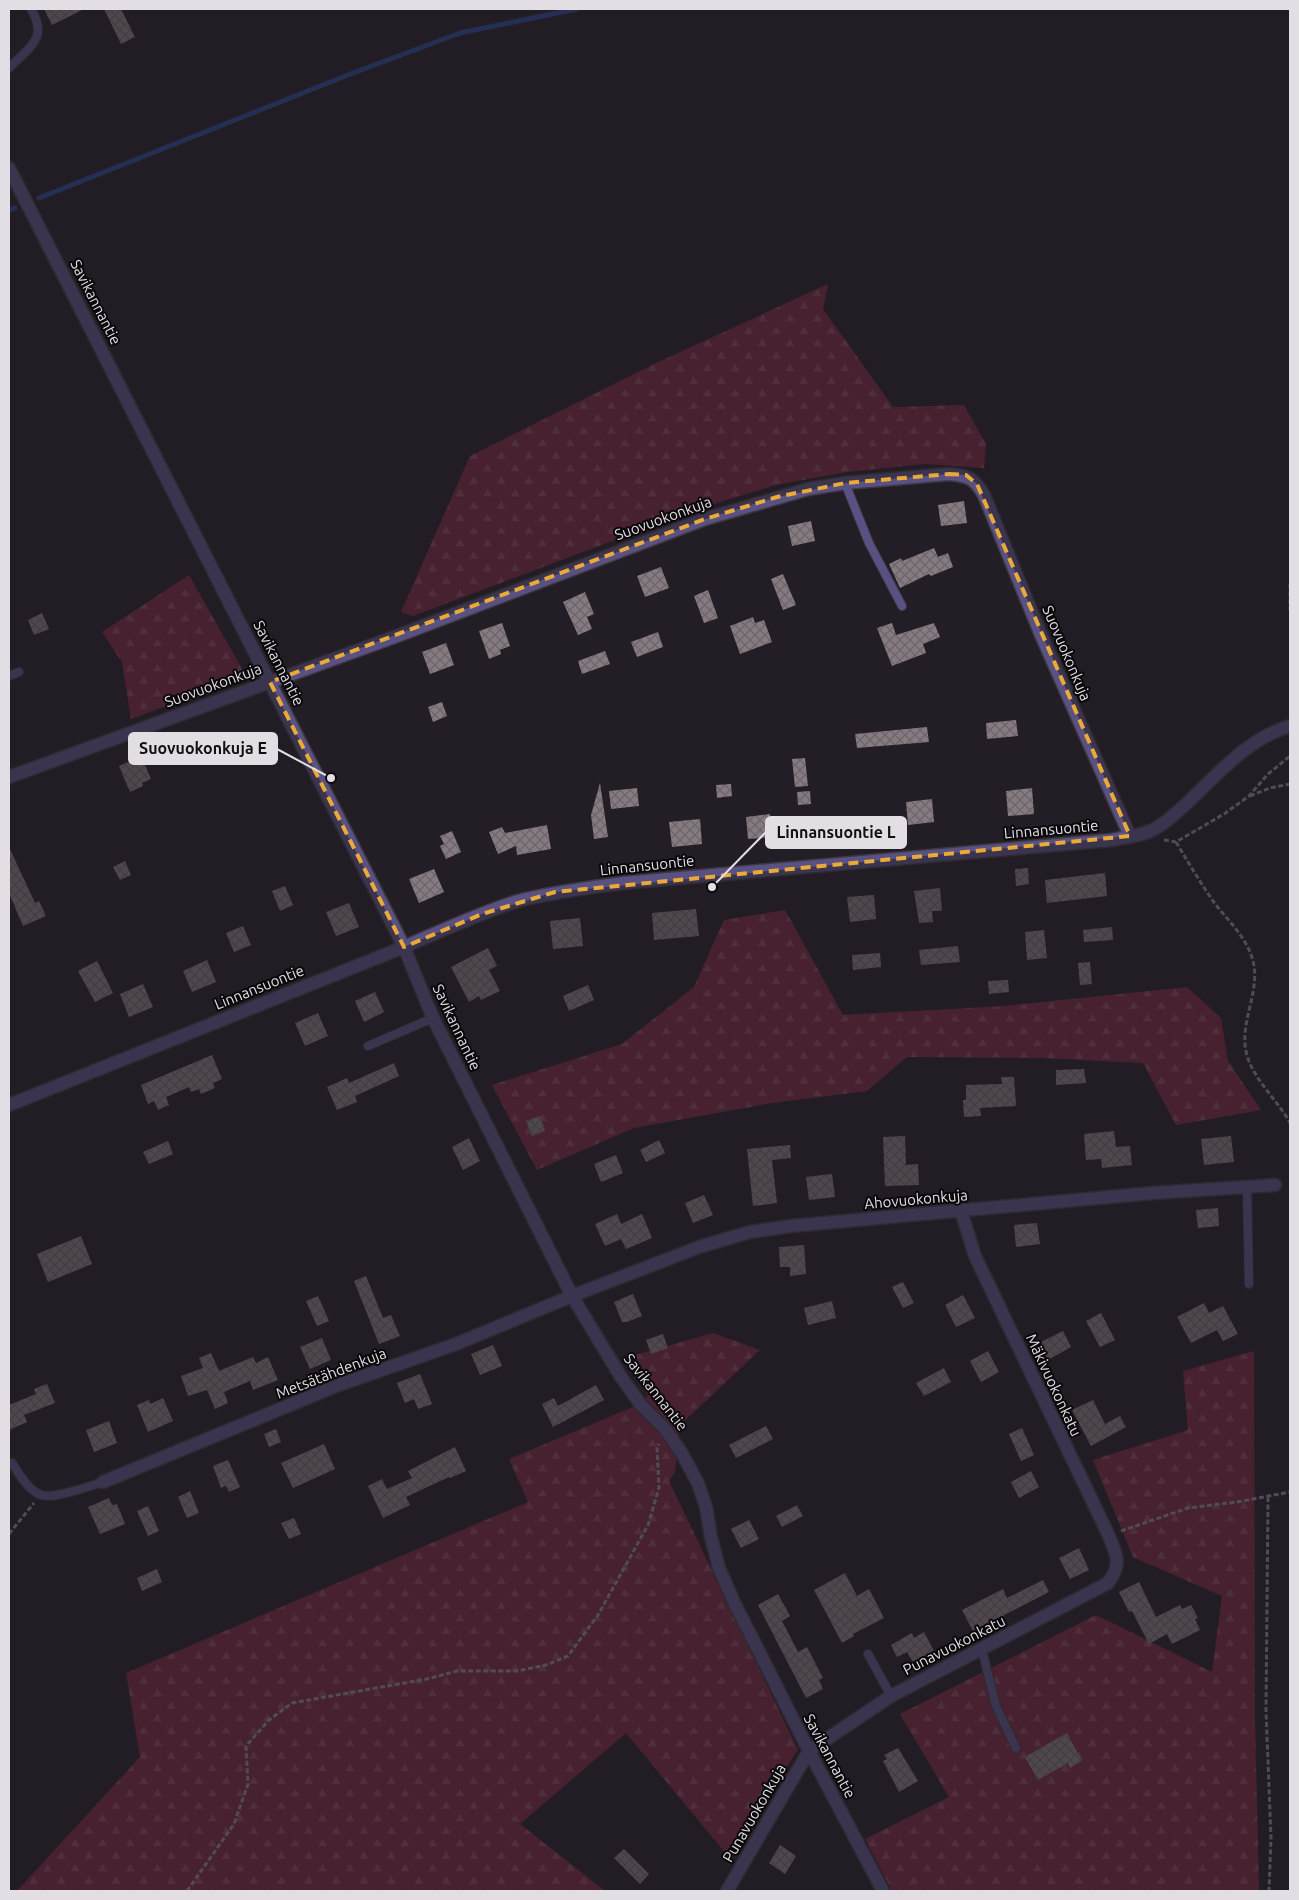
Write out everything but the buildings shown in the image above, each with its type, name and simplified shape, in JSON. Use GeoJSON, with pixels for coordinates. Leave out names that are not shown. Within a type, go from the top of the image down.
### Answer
{"type":"FeatureCollection","features":[{"type":"Feature","properties":{"kind":"street","name":"Savikannantie"},"geometry":{"type":"LineString","coordinates":[[9,168],[404,947],[434,1018],[572,1296],[621,1377],[641,1405],[666,1430],[698,1483],[706,1507],[710,1537],[719,1568],[733,1600],[808,1751],[883,1891]]}},
{"type":"Feature","properties":{"kind":"street","name":"Suovuokonkuja"},"geometry":{"type":"LineString","coordinates":[[9,777],[270,682],[705,518],[808,489],[845,483],[949,474],[966,475],[977,484],[996,520],[1041,635],[1130,836]]}},
{"type":"Feature","properties":{"kind":"street","name":"Linnansuontie"},"geometry":{"type":"LineString","coordinates":[[9,1105],[516,902],[555,892],[623,883],[1112,840],[1130,836],[1156,828],[1169,819],[1240,754],[1264,738],[1290,726]]}},
{"type":"Feature","properties":{"kind":"street","name":"Ahovuokonkuja"},"geometry":{"type":"LineString","coordinates":[[572,1296],[699,1246],[750,1232],[791,1226],[1153,1193],[1275,1185]]}},
{"type":"Feature","properties":{"kind":"street","name":"Mäkivuokonkatu"},"geometry":{"type":"LineString","coordinates":[[961,1211],[975,1256],[1109,1536],[1118,1562],[1116,1573]]}},
{"type":"Feature","properties":{"kind":"street","name":"Metsätähdenkuja"},"geometry":{"type":"LineString","coordinates":[[103,1482],[336,1386],[456,1344],[572,1296]]}},
{"type":"Feature","properties":{"kind":"street","name":"Punavuokonkatu"},"geometry":{"type":"LineString","coordinates":[[808,1751],[891,1696],[1108,1583],[1116,1573]]}},
{"type":"Feature","properties":{"kind":"street","name":"Punavuokonkuja"},"geometry":{"type":"LineString","coordinates":[[727,1891],[808,1751]]}},
{"type":"Feature","properties":{"kind":"lane"},"geometry":{"type":"LineString","coordinates":[[9,68],[36,40],[39,30],[36,18],[30,9]]}},
{"type":"Feature","properties":{"kind":"lane"},"geometry":{"type":"LineString","coordinates":[[845,483],[869,542],[902,606]]}},
{"type":"Feature","properties":{"kind":"lane"},"geometry":{"type":"LineString","coordinates":[[9,676],[19,672]]}},
{"type":"Feature","properties":{"kind":"lane"},"geometry":{"type":"LineString","coordinates":[[368,1046],[434,1018]]}},
{"type":"Feature","properties":{"kind":"lane"},"geometry":{"type":"LineString","coordinates":[[1247,1187],[1249,1284]]}},
{"type":"Feature","properties":{"kind":"lane"},"geometry":{"type":"LineString","coordinates":[[12,1463],[26,1484],[41,1495],[51,1495],[103,1482]]}},
{"type":"Feature","properties":{"kind":"lane"},"geometry":{"type":"LineString","coordinates":[[982,1650],[996,1706],[1016,1748]]}},
{"type":"Feature","properties":{"kind":"lane"},"geometry":{"type":"LineString","coordinates":[[868,1654],[891,1696]]}},
{"type":"Feature","properties":{"kind":"path"},"geometry":{"type":"LineString","coordinates":[[1290,584],[1290,610]]}},
{"type":"Feature","properties":{"kind":"path"},"geometry":{"type":"LineString","coordinates":[[1290,756],[1268,774],[1249,796],[1224,814],[1176,842],[1214,902],[1249,949],[1254,962],[1255,984],[1245,1029],[1245,1046],[1250,1065],[1290,1123]]}},
{"type":"Feature","properties":{"kind":"path"},"geometry":{"type":"LineString","coordinates":[[1249,796],[1270,788],[1290,784]]}},
{"type":"Feature","properties":{"kind":"path"},"geometry":{"type":"LineString","coordinates":[[187,1891],[234,1824],[248,1784],[246,1746],[270,1720],[292,1703],[427,1679],[457,1671],[518,1671],[546,1665],[568,1656],[598,1615],[648,1525],[659,1488],[657,1448],[666,1430]]}},
{"type":"Feature","properties":{"kind":"path"},"geometry":{"type":"LineString","coordinates":[[1109,1536],[1188,1508],[1290,1492]]}},
{"type":"Feature","properties":{"kind":"path"},"geometry":{"type":"LineString","coordinates":[[9,1534],[41,1495]]}},
{"type":"Feature","properties":{"kind":"path"},"geometry":{"type":"LineString","coordinates":[[1268,1496],[1266,1710],[1271,1838],[1269,1891]]}},
{"type":"Feature","properties":{"kind":"highlighted area"},"geometry":{"type":"Polygon","coordinates":[[[949,474],[966,475],[977,484],[1130,836],[555,892],[482,914],[404,947],[270,682],[705,519],[777,497],[845,483],[949,474]]]}},
{"type":"Feature","properties":{"kind":"green space"},"geometry":{"type":"Polygon","coordinates":[[[828,284],[823,309],[893,407],[964,405],[986,444],[984,468],[926,464],[847,472],[776,485],[700,508],[413,616],[401,612],[470,456],[654,364],[828,284]]]}},
{"type":"Feature","properties":{"kind":"green space"},"geometry":{"type":"Polygon","coordinates":[[[189,575],[246,676],[131,719],[122,662],[102,632],[189,575]]]}},
{"type":"Feature","properties":{"kind":"green space"},"geometry":{"type":"Polygon","coordinates":[[[785,910],[843,1015],[1004,1006],[1187,987],[1221,1018],[1228,1061],[1261,1110],[1176,1125],[1143,1063],[1043,1058],[907,1057],[867,1091],[772,1103],[634,1128],[537,1170],[492,1085],[622,1044],[694,987],[724,920],[785,910]]]}},
{"type":"Feature","properties":{"kind":"green space"},"geometry":{"type":"Polygon","coordinates":[[[713,1333],[760,1350],[680,1425],[675,1472],[669,1481],[798,1750],[727,1855],[626,1733],[520,1824],[605,1891],[17,1891],[140,1757],[126,1673],[528,1502],[509,1459],[633,1407],[648,1396],[625,1358],[713,1333]]]}},
{"type":"Feature","properties":{"kind":"green space"},"geometry":{"type":"Polygon","coordinates":[[[1254,1351],[1255,1719],[1259,1891],[892,1891],[865,1839],[949,1797],[900,1714],[1096,1615],[1212,1672],[1222,1596],[1133,1557],[1093,1460],[1188,1430],[1183,1371],[1254,1351]]]}},
{"type":"Feature","properties":{"kind":"waterway"},"geometry":{"type":"LineString","coordinates":[[39,198],[353,73],[460,33],[577,9]]}},
{"type":"Feature","properties":{"kind":"waterway"},"geometry":{"type":"LineString","coordinates":[[9,210],[15,208]]}},
{"type":"Feature","properties":{"kind":"place","name":"Suovuokonkuja E"},"geometry":{"type":"Point","coordinates":[331,778]}},
{"type":"Feature","properties":{"kind":"place","name":"Linnansuontie L"},"geometry":{"type":"Point","coordinates":[712,887]}}]}
